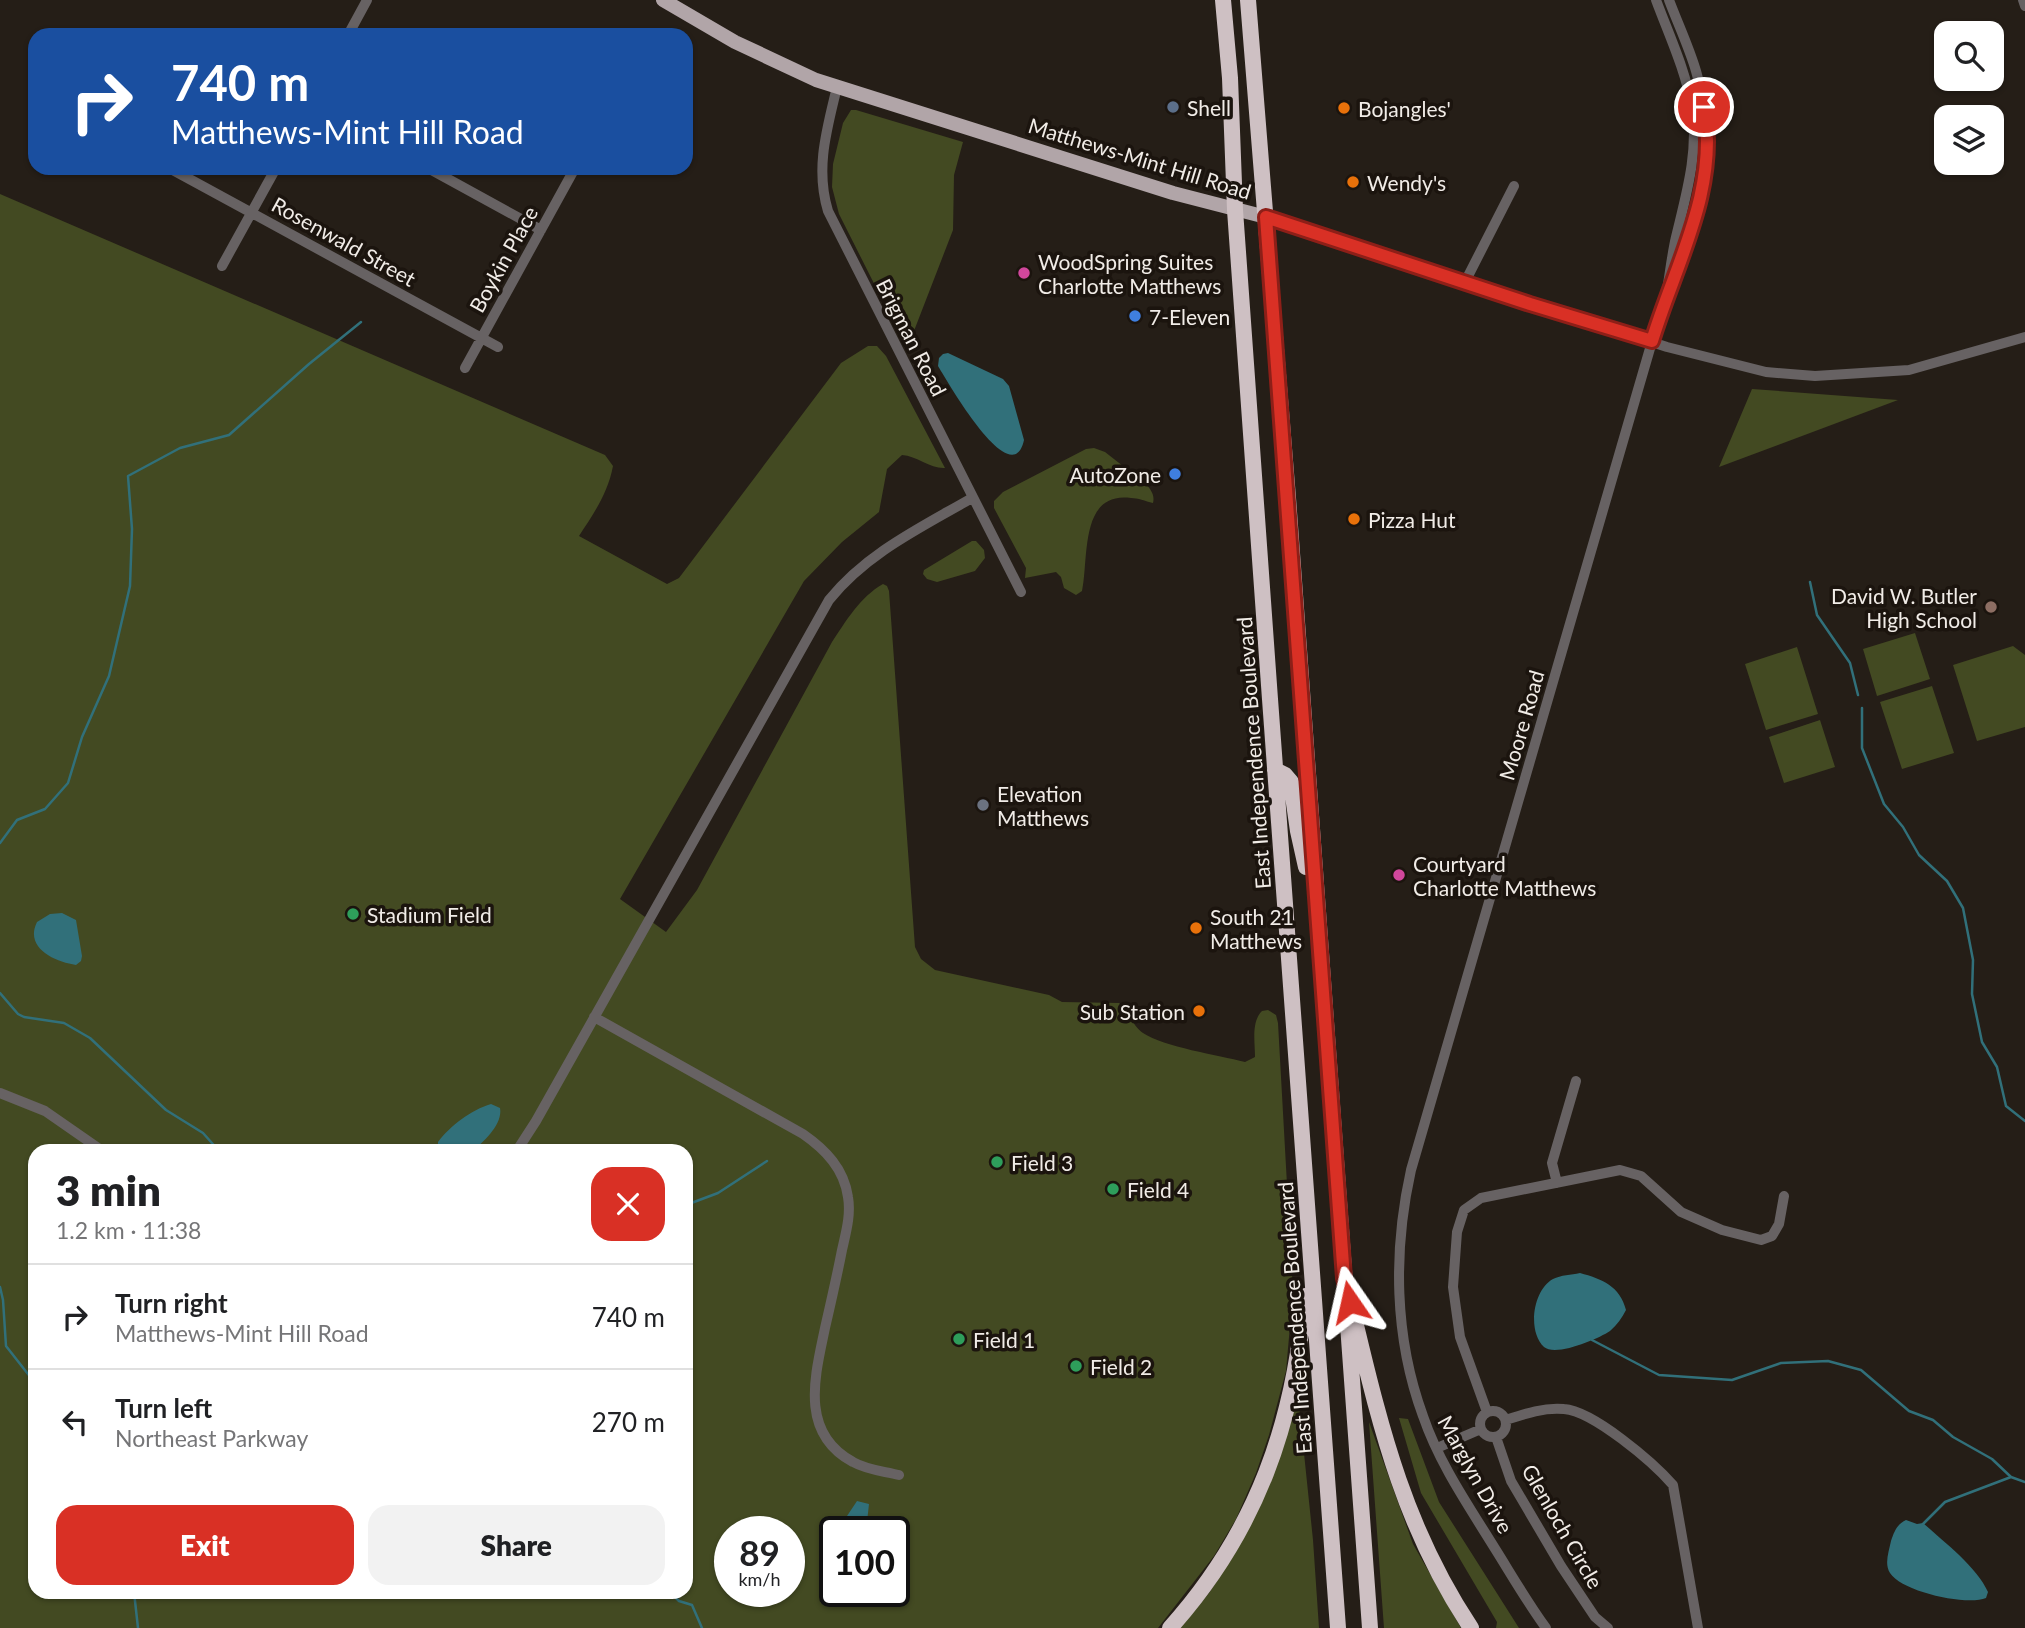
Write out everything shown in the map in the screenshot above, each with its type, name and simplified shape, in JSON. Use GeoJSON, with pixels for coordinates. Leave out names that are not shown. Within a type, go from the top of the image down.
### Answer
{"type":"FeatureCollection","features":[{"type":"Feature","properties":{"kind":"highway","name":"East Independence Boulevard"},"geometry":{"type":"LineString","coordinates":[[1223,0],[1230,78],[1235,210],[1338,1628]]}},
{"type":"Feature","properties":{"kind":"highway"},"geometry":{"type":"LineString","coordinates":[[1248,0],[1370,1628]]}},
{"type":"Feature","properties":{"kind":"highway"},"geometry":{"type":"LineString","coordinates":[[1275,770],[1288,778],[1293,788],[1298,831],[1317,914]]}},
{"type":"Feature","properties":{"kind":"highway"},"geometry":{"type":"LineString","coordinates":[[1170,1628],[1222,1561],[1266,1475],[1288,1410],[1296,1376],[1310,1248]]}},
{"type":"Feature","properties":{"kind":"highway"},"geometry":{"type":"LineString","coordinates":[[1344,1278],[1380,1426],[1401,1491],[1431,1558],[1471,1628]]}},
{"type":"Feature","properties":{"kind":"main road","name":"Matthews-Mint Hill Road"},"geometry":{"type":"LineString","coordinates":[[663,0],[758,54],[837,87],[1173,193],[1266,217]]}},
{"type":"Feature","properties":{"kind":"street"},"geometry":{"type":"LineString","coordinates":[[352,28],[367,0]]}},
{"type":"Feature","properties":{"kind":"street"},"geometry":{"type":"LineString","coordinates":[[1656,0],[1688,86],[1693,116],[1689,187],[1667,290]]}},
{"type":"Feature","properties":{"kind":"street"},"geometry":{"type":"LineString","coordinates":[[1667,290],[1681,264],[1694,224],[1707,155],[1705,115],[1697,72],[1670,0]]}},
{"type":"Feature","properties":{"kind":"street"},"geometry":{"type":"LineString","coordinates":[[2023,0],[2025,6]]}},
{"type":"Feature","properties":{"kind":"street","name":"Brigman Road"},"geometry":{"type":"LineString","coordinates":[[837,87],[821,158],[821,183],[828,211],[1021,592]]}},
{"type":"Feature","properties":{"kind":"street","name":"Rosenwald Street"},"geometry":{"type":"LineString","coordinates":[[182,175],[498,348]]}},
{"type":"Feature","properties":{"kind":"street"},"geometry":{"type":"LineString","coordinates":[[222,267],[272,175]]}},
{"type":"Feature","properties":{"kind":"street"},"geometry":{"type":"LineString","coordinates":[[441,175],[541,230]]}},
{"type":"Feature","properties":{"kind":"street","name":"Boykin Place"},"geometry":{"type":"LineString","coordinates":[[465,368],[571,175]]}},
{"type":"Feature","properties":{"kind":"street"},"geometry":{"type":"LineString","coordinates":[[1465,282],[1514,186]]}},
{"type":"Feature","properties":{"kind":"street","name":"Matthews-Mint Hill Road"},"geometry":{"type":"LineString","coordinates":[[1266,217],[1652,341],[1766,372],[1815,376],[1909,370],[2025,337]]}},
{"type":"Feature","properties":{"kind":"street","name":"Moore Road"},"geometry":{"type":"LineString","coordinates":[[1425,1120],[1667,290]]}},
{"type":"Feature","properties":{"kind":"street"},"geometry":{"type":"LineString","coordinates":[[521,1144],[830,600],[850,576],[875,555],[972,498]]}},
{"type":"Feature","properties":{"kind":"street"},"geometry":{"type":"LineString","coordinates":[[594,1017],[803,1134],[822,1148],[835,1163],[846,1190],[848,1218],[817,1369],[814,1408],[824,1435],[842,1455],[862,1466],[899,1475]]}},
{"type":"Feature","properties":{"kind":"street"},"geometry":{"type":"LineString","coordinates":[[1558,1183],[1552,1163],[1576,1081]]}},
{"type":"Feature","properties":{"kind":"street"},"geometry":{"type":"LineString","coordinates":[[0,1093],[45,1111],[92,1144]]}},
{"type":"Feature","properties":{"kind":"street","name":"Marglyn Drive"},"geometry":{"type":"LineString","coordinates":[[1425,1120],[1402,1213],[1398,1280],[1401,1324],[1411,1376],[1423,1417],[1465,1501],[1546,1628]]}},
{"type":"Feature","properties":{"kind":"street"},"geometry":{"type":"LineString","coordinates":[[1488,1412],[1460,1336],[1453,1287],[1457,1232],[1464,1210],[1481,1198],[1620,1170],[1640,1176],[1681,1212],[1722,1230],[1761,1240],[1772,1236],[1779,1224],[1784,1196]]}},
{"type":"Feature","properties":{"kind":"street"},"geometry":{"type":"LineString","coordinates":[[1506,1420],[1538,1410],[1563,1408],[1583,1413],[1657,1467],[1672,1485],[1699,1628]]}},
{"type":"Feature","properties":{"kind":"street"},"geometry":{"type":"LineString","coordinates":[[1488,1412],[1499,1412],[1506,1420],[1504,1431],[1496,1437],[1486,1435],[1481,1429],[1481,1419],[1488,1412]]}},
{"type":"Feature","properties":{"kind":"street"},"geometry":{"type":"LineString","coordinates":[[1437,1447],[1481,1429]]}},
{"type":"Feature","properties":{"kind":"street","name":"Glenloch Circle"},"geometry":{"type":"LineString","coordinates":[[1496,1437],[1511,1481],[1561,1566],[1595,1617],[1608,1628]]}},
{"type":"Feature","properties":{"kind":"green space"},"geometry":{"type":"Polygon","coordinates":[[[851,110],[963,142],[954,175],[953,230],[907,349],[839,214],[832,187],[833,164],[843,123],[851,110]]]}},
{"type":"Feature","properties":{"kind":"green space"},"geometry":{"type":"Polygon","coordinates":[[[0,194],[605,455],[613,466],[611,476],[600,503],[579,536],[667,584],[679,578],[841,363],[868,346],[877,346],[886,356],[945,468],[934,467],[902,455],[887,469],[879,512],[842,542],[804,581],[620,899],[666,932],[697,890],[832,642],[860,603],[875,589],[883,584],[887,586],[915,947],[921,959],[935,970],[1049,995],[1062,1002],[1119,1003],[1139,1030],[1152,1038],[1245,1062],[1255,1057],[1254,1032],[1262,1011],[1268,1010],[1276,1015],[1293,1292],[1286,1371],[1256,1473],[1236,1519],[1214,1556],[1158,1628],[0,1628],[0,194]]]}},
{"type":"Feature","properties":{"kind":"green space"},"geometry":{"type":"Polygon","coordinates":[[[1752,389],[1898,400],[1719,467],[1752,389]]]}},
{"type":"Feature","properties":{"kind":"green space"},"geometry":{"type":"Polygon","coordinates":[[[1094,448],[1105,452],[1146,484],[1152,493],[1153,503],[1134,498],[1114,499],[1102,505],[1094,516],[1090,530],[1082,591],[1076,595],[1064,588],[1061,577],[1056,572],[1025,578],[1026,568],[994,508],[994,501],[1003,492],[1086,449],[1094,448]]]}},
{"type":"Feature","properties":{"kind":"green space"},"geometry":{"type":"Polygon","coordinates":[[[976,541],[984,550],[985,558],[975,571],[937,582],[927,579],[923,574],[924,570],[976,541]]]}},
{"type":"Feature","properties":{"kind":"green space"},"geometry":{"type":"Polygon","coordinates":[[[1915,633],[1930,679],[1877,696],[1863,649],[1915,633]]]}},
{"type":"Feature","properties":{"kind":"green space"},"geometry":{"type":"Polygon","coordinates":[[[2013,646],[2025,655],[2025,727],[1977,741],[1953,665],[2013,646]]]}},
{"type":"Feature","properties":{"kind":"green space"},"geometry":{"type":"Polygon","coordinates":[[[1797,647],[1818,714],[1766,730],[1745,664],[1797,647]]]}},
{"type":"Feature","properties":{"kind":"green space"},"geometry":{"type":"Polygon","coordinates":[[[1932,686],[1954,753],[1902,769],[1880,702],[1932,686]]]}},
{"type":"Feature","properties":{"kind":"green space"},"geometry":{"type":"Polygon","coordinates":[[[1820,720],[1835,767],[1784,783],[1769,737],[1820,720]]]}},
{"type":"Feature","properties":{"kind":"green space"},"geometry":{"type":"Polygon","coordinates":[[[1295,1404],[1299,1405],[1319,1628],[1180,1628],[1209,1593],[1229,1562],[1295,1404]]]}},
{"type":"Feature","properties":{"kind":"green space"},"geometry":{"type":"Polygon","coordinates":[[[1399,1418],[1408,1419],[1439,1502],[1519,1628],[1496,1628],[1497,1622],[1421,1493],[1399,1418]]]}},
{"type":"Feature","properties":{"kind":"green space"},"geometry":{"type":"Polygon","coordinates":[[[1369,1422],[1413,1544],[1461,1628],[1384,1628],[1369,1422]]]}},
{"type":"Feature","properties":{"kind":"water"},"geometry":{"type":"Polygon","coordinates":[[[948,353],[1003,379],[1009,386],[1024,440],[1017,453],[1007,453],[994,444],[966,410],[938,366],[939,358],[948,353]]]}},
{"type":"Feature","properties":{"kind":"water"},"geometry":{"type":"Polygon","coordinates":[[[62,913],[76,920],[82,956],[76,965],[51,957],[38,946],[35,939],[37,922],[50,914],[62,913]]]}},
{"type":"Feature","properties":{"kind":"water"},"geometry":{"type":"Polygon","coordinates":[[[491,1104],[500,1108],[499,1120],[480,1144],[438,1144],[455,1125],[476,1110],[491,1104]]]}},
{"type":"Feature","properties":{"kind":"water"},"geometry":{"type":"Polygon","coordinates":[[[1580,1273],[1596,1278],[1615,1289],[1626,1310],[1610,1331],[1577,1346],[1550,1350],[1544,1347],[1535,1331],[1537,1301],[1546,1284],[1553,1279],[1580,1273]]]}},
{"type":"Feature","properties":{"kind":"water"},"geometry":{"type":"Polygon","coordinates":[[[857,1501],[869,1504],[868,1516],[847,1516],[857,1501]]]}},
{"type":"Feature","properties":{"kind":"water"},"geometry":{"type":"Polygon","coordinates":[[[1906,1520],[1923,1523],[1959,1555],[1983,1583],[1988,1592],[1986,1598],[1965,1600],[1935,1596],[1897,1580],[1888,1569],[1888,1557],[1895,1531],[1906,1520]]]}},
{"type":"Feature","properties":{"kind":"waterway"},"geometry":{"type":"LineString","coordinates":[[0,843],[17,820],[45,809],[68,783],[82,737],[109,676],[130,586],[132,529],[128,476],[180,448],[229,435],[361,322]]}},
{"type":"Feature","properties":{"kind":"waterway"},"geometry":{"type":"LineString","coordinates":[[1810,582],[1817,615],[1850,663],[1858,695]]}},
{"type":"Feature","properties":{"kind":"waterway"},"geometry":{"type":"LineString","coordinates":[[1862,708],[1862,748],[1884,804],[1903,827],[1919,855],[1947,881],[1963,908],[1973,960],[1972,994],[1982,1042],[1997,1067],[2006,1106],[2025,1121]]}},
{"type":"Feature","properties":{"kind":"waterway"},"geometry":{"type":"LineString","coordinates":[[0,993],[18,1014],[64,1023],[90,1038],[166,1110],[203,1133],[213,1144]]}},
{"type":"Feature","properties":{"kind":"waterway"},"geometry":{"type":"LineString","coordinates":[[693,1202],[718,1193],[767,1161]]}},
{"type":"Feature","properties":{"kind":"waterway"},"geometry":{"type":"LineString","coordinates":[[0,1287],[6,1346],[28,1374]]}},
{"type":"Feature","properties":{"kind":"waterway"},"geometry":{"type":"LineString","coordinates":[[1592,1340],[1659,1375],[1732,1380],[1781,1363],[1828,1361],[1861,1370],[1909,1411],[1933,1420],[1953,1437],[1992,1459],[2011,1477],[2025,1482]]}},
{"type":"Feature","properties":{"kind":"waterway"},"geometry":{"type":"LineString","coordinates":[[1923,1524],[1945,1502],[2011,1477]]}},
{"type":"Feature","properties":{"kind":"waterway"},"geometry":{"type":"LineString","coordinates":[[135,1599],[138,1628]]}},
{"type":"Feature","properties":{"kind":"waterway"},"geometry":{"type":"LineString","coordinates":[[677,1599],[692,1605],[702,1628]]}},
{"type":"Feature","properties":{"kind":"place","name":"Shell"},"geometry":{"type":"Point","coordinates":[1173,107]}},
{"type":"Feature","properties":{"kind":"place","name":"Bojangles'"},"geometry":{"type":"Point","coordinates":[1344,108]}},
{"type":"Feature","properties":{"kind":"place","name":"Wendy's"},"geometry":{"type":"Point","coordinates":[1353,182]}},
{"type":"Feature","properties":{"kind":"place","name":"WoodSpring Suites Charlotte Matthews"},"geometry":{"type":"Point","coordinates":[1024,273]}},
{"type":"Feature","properties":{"kind":"place","name":"7-Eleven"},"geometry":{"type":"Point","coordinates":[1135,316]}},
{"type":"Feature","properties":{"kind":"place","name":"AutoZone"},"geometry":{"type":"Point","coordinates":[1175,474]}},
{"type":"Feature","properties":{"kind":"place","name":"Pizza Hut"},"geometry":{"type":"Point","coordinates":[1354,519]}},
{"type":"Feature","properties":{"kind":"place","name":"David W. Butler High School"},"geometry":{"type":"Point","coordinates":[1991,607]}},
{"type":"Feature","properties":{"kind":"place","name":"Elevation Matthews"},"geometry":{"type":"Point","coordinates":[983,805]}},
{"type":"Feature","properties":{"kind":"place","name":"Courtyard Charlotte Matthews"},"geometry":{"type":"Point","coordinates":[1399,875]}},
{"type":"Feature","properties":{"kind":"place","name":"Stadium Field"},"geometry":{"type":"Point","coordinates":[353,914]}},
{"type":"Feature","properties":{"kind":"place","name":"South 21 Matthews"},"geometry":{"type":"Point","coordinates":[1196,928]}},
{"type":"Feature","properties":{"kind":"place","name":"Sub Station"},"geometry":{"type":"Point","coordinates":[1199,1011]}},
{"type":"Feature","properties":{"kind":"place","name":"Field 3"},"geometry":{"type":"Point","coordinates":[997,1162]}},
{"type":"Feature","properties":{"kind":"place","name":"Field 4"},"geometry":{"type":"Point","coordinates":[1113,1189]}},
{"type":"Feature","properties":{"kind":"place","name":"Field 1"},"geometry":{"type":"Point","coordinates":[959,1339]}},
{"type":"Feature","properties":{"kind":"place","name":"Field 2"},"geometry":{"type":"Point","coordinates":[1076,1366]}},
{"type":"Feature","properties":{"kind":"route"},"geometry":{"type":"LineString","coordinates":[[1350,1302],[1344,1278],[1266,217],[1652,341],[1667,290],[1681,264],[1701,193],[1707,155],[1704,107]]}}]}
